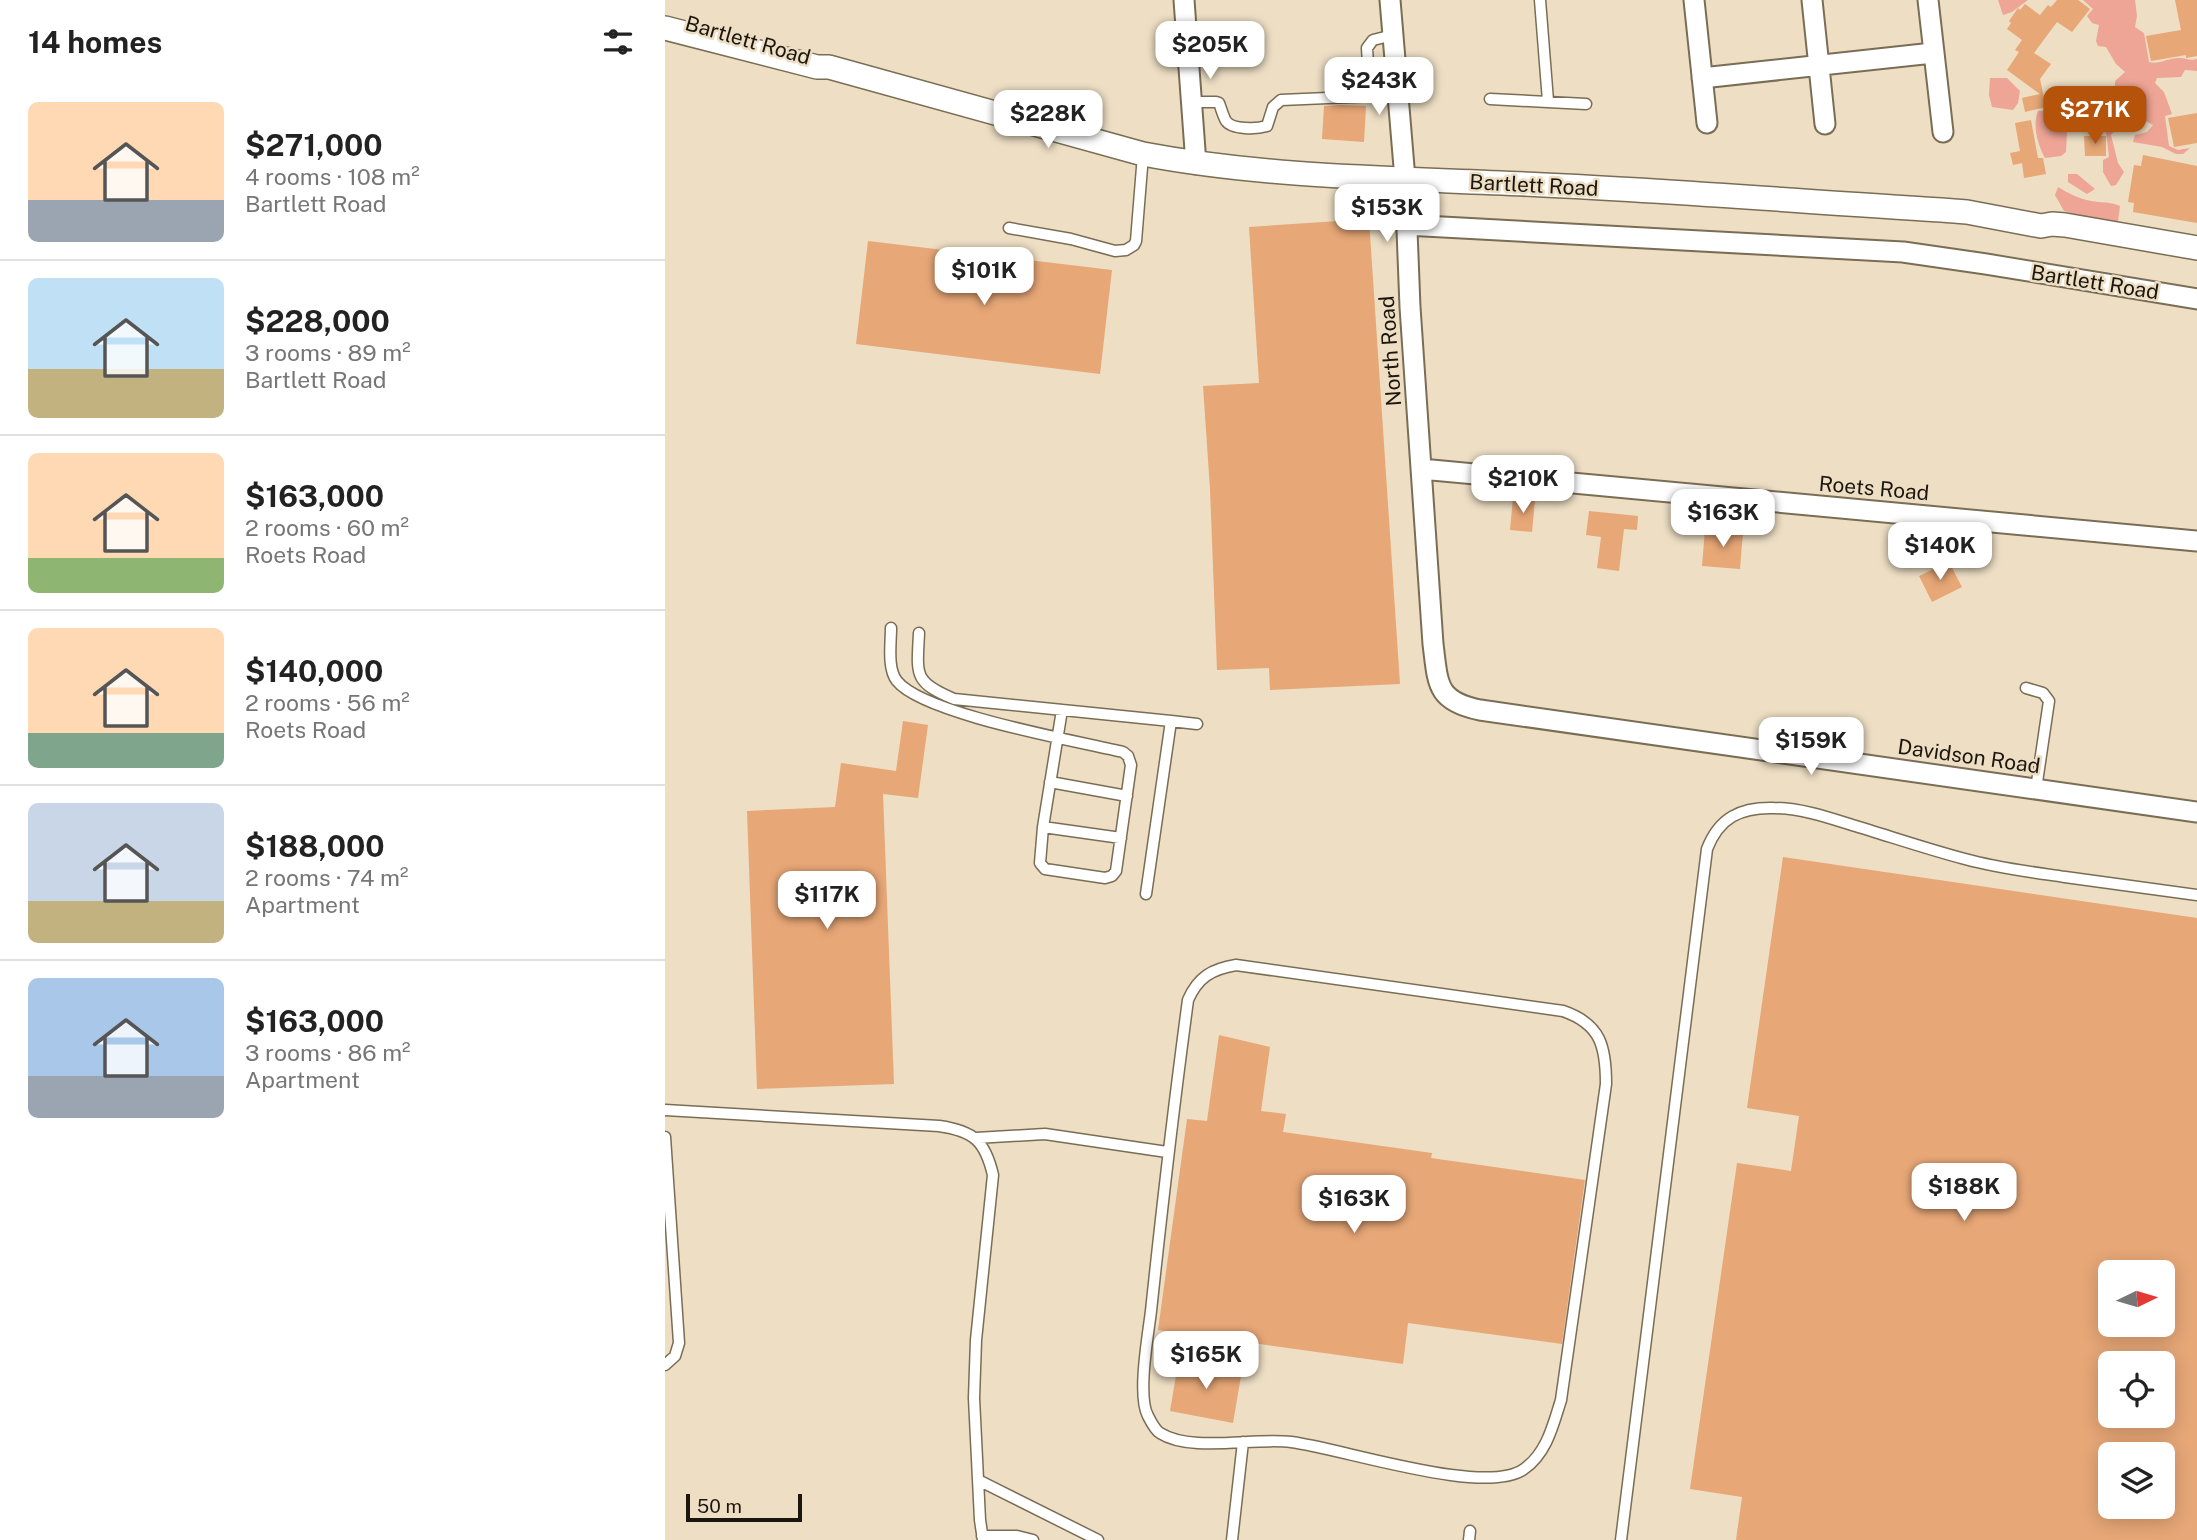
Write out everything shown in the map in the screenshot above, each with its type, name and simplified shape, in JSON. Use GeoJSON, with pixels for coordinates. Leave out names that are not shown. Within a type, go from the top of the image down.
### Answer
{"type":"FeatureCollection","features":[{"type":"Feature","properties":{"kind":"street"},"geometry":{"type":"LineString","coordinates":[[1184,0],[1196,164]]}},
{"type":"Feature","properties":{"kind":"street","name":"North Road"},"geometry":{"type":"LineString","coordinates":[[1390,0],[1405,179],[1434,652],[1437,671],[1447,696]]}},
{"type":"Feature","properties":{"kind":"street"},"geometry":{"type":"LineString","coordinates":[[1694,0],[1707,123]]}},
{"type":"Feature","properties":{"kind":"street"},"geometry":{"type":"LineString","coordinates":[[1812,0],[1825,124]]}},
{"type":"Feature","properties":{"kind":"street"},"geometry":{"type":"LineString","coordinates":[[1928,0],[1943,132]]}},
{"type":"Feature","properties":{"kind":"street","name":"Bartlett Road"},"geometry":{"type":"LineString","coordinates":[[665,16],[819,60],[829,67]]}},
{"type":"Feature","properties":{"kind":"street","name":"Bartlett Road"},"geometry":{"type":"LineString","coordinates":[[665,28],[817,67],[829,67],[1143,154],[1196,164],[1941,210],[2041,226],[2051,232],[2197,260]]}},
{"type":"Feature","properties":{"kind":"street"},"geometry":{"type":"LineString","coordinates":[[1702,78],[1933,53]]}},
{"type":"Feature","properties":{"kind":"street","name":"Bartlett Road"},"geometry":{"type":"LineString","coordinates":[[2041,226],[2052,223],[2197,248]]}},
{"type":"Feature","properties":{"kind":"street","name":"Bartlett Road"},"geometry":{"type":"LineString","coordinates":[[1406,225],[1903,253],[2197,299]]}},
{"type":"Feature","properties":{"kind":"street","name":"Roets Road"},"geometry":{"type":"LineString","coordinates":[[1421,468],[2197,541]]}},
{"type":"Feature","properties":{"kind":"street","name":"Davidson Road"},"geometry":{"type":"LineString","coordinates":[[1447,696],[1460,706],[1480,710],[2197,812]]}},
{"type":"Feature","properties":{"kind":"lane"},"geometry":{"type":"LineString","coordinates":[[1540,0],[1548,101]]}},
{"type":"Feature","properties":{"kind":"lane"},"geometry":{"type":"LineString","coordinates":[[1370,96],[1367,48],[1373,40],[1392,36]]}},
{"type":"Feature","properties":{"kind":"lane"},"geometry":{"type":"LineString","coordinates":[[1192,102],[1219,103],[1226,122],[1232,126],[1259,128],[1267,126],[1273,107],[1281,100],[1397,95]]}},
{"type":"Feature","properties":{"kind":"lane"},"geometry":{"type":"LineString","coordinates":[[1490,99],[1586,104]]}},
{"type":"Feature","properties":{"kind":"lane"},"geometry":{"type":"LineString","coordinates":[[1009,228],[1070,239],[1115,251],[1131,247],[1136,241],[1143,154]]}},
{"type":"Feature","properties":{"kind":"lane"},"geometry":{"type":"LineString","coordinates":[[891,628],[892,670],[896,681],[911,694],[951,711],[1058,737],[1123,752],[1128,756],[1131,765],[1117,872],[1105,878],[1045,869],[1040,863],[1039,854],[1050,782],[1058,737],[1062,710]]}},
{"type":"Feature","properties":{"kind":"lane"},"geometry":{"type":"LineString","coordinates":[[919,633],[918,664],[921,678],[933,690],[954,699],[1197,724]]}},
{"type":"Feature","properties":{"kind":"lane"},"geometry":{"type":"LineString","coordinates":[[2026,688],[2043,693],[2049,701],[2036,789]]}},
{"type":"Feature","properties":{"kind":"lane"},"geometry":{"type":"LineString","coordinates":[[1146,894],[1171,721]]}},
{"type":"Feature","properties":{"kind":"lane"},"geometry":{"type":"LineString","coordinates":[[1050,782],[1127,796]]}},
{"type":"Feature","properties":{"kind":"lane"},"geometry":{"type":"LineString","coordinates":[[1621,1540],[1707,849],[1713,834],[1723,821],[1753,810],[1791,810],[2004,868],[2197,895]]}},
{"type":"Feature","properties":{"kind":"lane"},"geometry":{"type":"LineString","coordinates":[[1043,827],[1121,838]]}},
{"type":"Feature","properties":{"kind":"lane"},"geometry":{"type":"LineString","coordinates":[[1254,966],[1563,1011],[1588,1023],[1597,1033],[1603,1050],[1606,1084],[1561,1400],[1552,1431],[1536,1458],[1516,1474],[1490,1478],[1470,1477],[1290,1441],[1190,1443],[1158,1433],[1146,1412],[1145,1374],[1167,1152],[1188,1000],[1193,987],[1202,977],[1224,967],[1254,966]]}},
{"type":"Feature","properties":{"kind":"lane"},"geometry":{"type":"LineString","coordinates":[[665,1110],[939,1126],[965,1131],[976,1138],[985,1149],[993,1175],[974,1398],[983,1538],[1017,1536],[1033,1540]]}},
{"type":"Feature","properties":{"kind":"lane"},"geometry":{"type":"LineString","coordinates":[[976,1138],[1045,1134],[1167,1152]]}},
{"type":"Feature","properties":{"kind":"lane"},"geometry":{"type":"LineString","coordinates":[[665,1137],[679,1343],[675,1356],[665,1365]]}},
{"type":"Feature","properties":{"kind":"lane"},"geometry":{"type":"LineString","coordinates":[[1232,1540],[1243,1442]]}},
{"type":"Feature","properties":{"kind":"lane"},"geometry":{"type":"LineString","coordinates":[[978,1480],[1098,1540]]}},
{"type":"Feature","properties":{"kind":"shaded area"},"geometry":{"type":"Polygon","coordinates":[[[1998,0],[2028,0],[2003,15],[1998,0]]]}},
{"type":"Feature","properties":{"kind":"shaded area"},"geometry":{"type":"Polygon","coordinates":[[[2083,0],[2135,0],[2135,27],[2144,33],[2149,62],[2179,58],[2197,59],[2197,71],[2185,70],[2181,77],[2157,78],[2155,83],[2164,92],[2172,114],[2165,116],[2169,146],[2178,150],[2190,148],[2183,154],[2133,142],[2135,135],[2147,132],[2153,125],[2134,115],[2115,94],[2115,81],[2125,72],[2116,64],[2106,47],[2098,46],[2096,41],[2099,25],[2092,23],[2087,16],[2093,9],[2083,0]]]}},
{"type":"Feature","properties":{"kind":"shaded area"},"geometry":{"type":"Polygon","coordinates":[[[1990,78],[2007,78],[2020,91],[2018,103],[2013,110],[1992,107],[1989,95],[1990,78]]]}},
{"type":"Feature","properties":{"kind":"shaded area"},"geometry":{"type":"Polygon","coordinates":[[[2055,100],[2066,105],[2068,116],[2060,130],[2067,132],[2066,152],[2061,156],[2045,158],[2037,135],[2036,117],[2038,111],[2046,111],[2050,101],[2055,100]]]}},
{"type":"Feature","properties":{"kind":"shaded area"},"geometry":{"type":"Polygon","coordinates":[[[2109,101],[2122,115],[2121,124],[2111,135],[2118,163],[2124,172],[2116,185],[2111,186],[2103,172],[2103,160],[2109,157],[2106,132],[2094,131],[2084,123],[2089,102],[2109,101]]]}},
{"type":"Feature","properties":{"kind":"shaded area"},"geometry":{"type":"Polygon","coordinates":[[[2068,174],[2077,174],[2095,189],[2087,194],[2068,182],[2068,174]]]}},
{"type":"Feature","properties":{"kind":"shaded area"},"geometry":{"type":"Polygon","coordinates":[[[2058,187],[2082,199],[2120,206],[2118,221],[2110,227],[2064,211],[2055,195],[2058,187]]]}},
{"type":"Feature","properties":{"kind":"building"},"geometry":{"type":"Polygon","coordinates":[[[2057,0],[2078,0],[2090,9],[2072,32],[2057,22],[2034,53],[2051,64],[2040,79],[2046,107],[2025,112],[2022,98],[2040,94],[2007,70],[2019,52],[2015,50],[2022,40],[2007,29],[2011,23],[2009,21],[2018,8],[2020,10],[2025,4],[2040,15],[2048,5],[2051,7],[2057,0]]]}},
{"type":"Feature","properties":{"kind":"building"},"geometry":{"type":"Polygon","coordinates":[[[2175,0],[2197,0],[2197,56],[2186,58],[2186,55],[2151,61],[2146,36],[2181,30],[2175,0]]]}},
{"type":"Feature","properties":{"kind":"building"},"geometry":{"type":"Polygon","coordinates":[[[1324,106],[1366,106],[1364,142],[1322,139],[1324,106]]]}},
{"type":"Feature","properties":{"kind":"building"},"geometry":{"type":"Polygon","coordinates":[[[2197,113],[2197,143],[2174,147],[2168,118],[2197,113]]]}},
{"type":"Feature","properties":{"kind":"building"},"geometry":{"type":"Polygon","coordinates":[[[2031,120],[2038,158],[2043,158],[2046,174],[2024,178],[2022,163],[2013,165],[2010,153],[2020,151],[2015,123],[2031,120]]]}},
{"type":"Feature","properties":{"kind":"building"},"geometry":{"type":"Polygon","coordinates":[[[2084,136],[2106,136],[2106,156],[2085,156],[2084,136]]]}},
{"type":"Feature","properties":{"kind":"building"},"geometry":{"type":"Polygon","coordinates":[[[2143,155],[2197,166],[2197,223],[2133,212],[2134,203],[2128,202],[2134,165],[2141,166],[2143,155]]]}},
{"type":"Feature","properties":{"kind":"building"},"geometry":{"type":"Polygon","coordinates":[[[1369,219],[1400,684],[1270,690],[1269,668],[1217,670],[1203,386],[1259,383],[1249,227],[1369,219]]]}},
{"type":"Feature","properties":{"kind":"building"},"geometry":{"type":"Polygon","coordinates":[[[868,241],[1112,270],[1100,374],[856,344],[868,241]]]}},
{"type":"Feature","properties":{"kind":"building"},"geometry":{"type":"Polygon","coordinates":[[[1513,498],[1535,500],[1532,532],[1510,530],[1513,498]]]}},
{"type":"Feature","properties":{"kind":"building"},"geometry":{"type":"Polygon","coordinates":[[[1589,511],[1638,516],[1637,530],[1624,529],[1619,571],[1597,568],[1601,537],[1586,535],[1589,511]]]}},
{"type":"Feature","properties":{"kind":"building"},"geometry":{"type":"Polygon","coordinates":[[[1705,529],[1743,532],[1740,569],[1702,566],[1705,529]]]}},
{"type":"Feature","properties":{"kind":"building"},"geometry":{"type":"Polygon","coordinates":[[[1949,562],[1962,587],[1932,602],[1919,576],[1949,562]]]}},
{"type":"Feature","properties":{"kind":"building"},"geometry":{"type":"Polygon","coordinates":[[[903,721],[928,725],[918,798],[883,794],[894,1084],[757,1089],[747,811],[835,807],[841,763],[896,771],[903,721]]]}},
{"type":"Feature","properties":{"kind":"building"},"geometry":{"type":"Polygon","coordinates":[[[1783,857],[2197,918],[2197,1540],[1736,1540],[1742,1497],[1690,1489],[1737,1163],[1791,1171],[1799,1116],[1747,1108],[1783,857]]]}},
{"type":"Feature","properties":{"kind":"building"},"geometry":{"type":"Polygon","coordinates":[[[1219,1035],[1270,1047],[1261,1111],[1286,1114],[1283,1132],[1432,1153],[1431,1158],[1585,1180],[1562,1344],[1408,1323],[1403,1364],[1158,1330],[1187,1119],[1207,1121],[1219,1035]]]}},
{"type":"Feature","properties":{"kind":"building"},"geometry":{"type":"Polygon","coordinates":[[[1179,1358],[1242,1370],[1233,1423],[1170,1411],[1179,1358]]]}}]}
